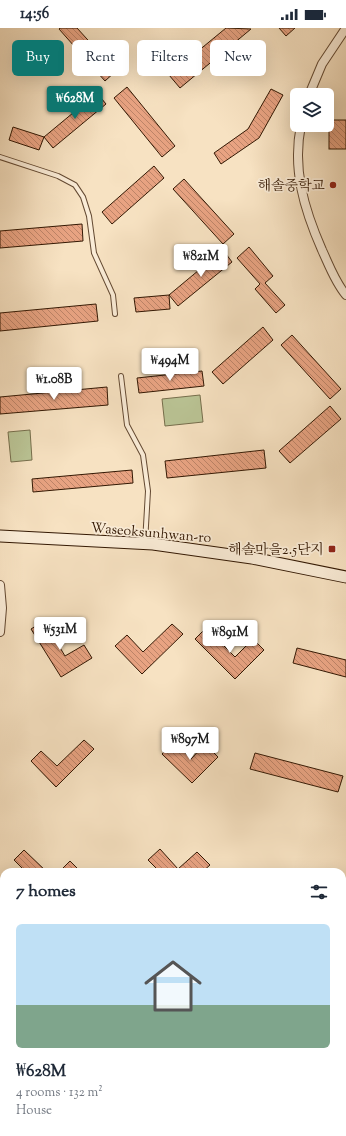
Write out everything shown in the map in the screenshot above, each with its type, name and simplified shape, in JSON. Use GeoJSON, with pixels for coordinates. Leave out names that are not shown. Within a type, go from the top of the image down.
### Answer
{"type":"FeatureCollection","features":[{"type":"Feature","properties":{"kind":"street"},"geometry":{"type":"LineString","coordinates":[[312,88],[322,64],[346,28]]}},
{"type":"Feature","properties":{"kind":"street"},"geometry":{"type":"LineString","coordinates":[[300,132],[297,155],[302,199],[311,226],[330,270],[346,295]]}},
{"type":"Feature","properties":{"kind":"street","name":"Waseoksunhwan-ro"},"geometry":{"type":"LineString","coordinates":[[0,536],[145,544],[252,558],[346,577]]}},
{"type":"Feature","properties":{"kind":"street"},"geometry":{"type":"LineString","coordinates":[[0,585],[2,608],[0,632]]}},
{"type":"Feature","properties":{"kind":"lane"},"geometry":{"type":"LineString","coordinates":[[0,157],[58,176],[74,186],[83,197],[89,216],[94,253],[113,295],[115,314]]}},
{"type":"Feature","properties":{"kind":"lane"},"geometry":{"type":"LineString","coordinates":[[122,376],[127,425],[142,455],[148,491],[145,544]]}},
{"type":"Feature","properties":{"kind":"green space"},"geometry":{"type":"Polygon","coordinates":[[[200,395],[203,422],[165,426],[162,399],[200,395]]]}},
{"type":"Feature","properties":{"kind":"green space"},"geometry":{"type":"Polygon","coordinates":[[[30,430],[32,460],[11,462],[8,432],[30,430]]]}},
{"type":"Feature","properties":{"kind":"building"},"geometry":{"type":"Polygon","coordinates":[[[77,28],[88,40],[72,40],[72,44],[59,29],[77,28]]]}},
{"type":"Feature","properties":{"kind":"building"},"geometry":{"type":"Polygon","coordinates":[[[226,28],[251,29],[238,40],[211,40],[226,28]]]}},
{"type":"Feature","properties":{"kind":"building"},"geometry":{"type":"Polygon","coordinates":[[[279,28],[295,28],[286,36],[279,28]]]}},
{"type":"Feature","properties":{"kind":"building"},"geometry":{"type":"Polygon","coordinates":[[[210,41],[210,63],[202,70],[202,48],[210,41]]]}},
{"type":"Feature","properties":{"kind":"building"},"geometry":{"type":"Polygon","coordinates":[[[101,76],[110,76],[105,81],[101,76]]]}},
{"type":"Feature","properties":{"kind":"building"},"geometry":{"type":"Polygon","coordinates":[[[170,76],[194,76],[180,88],[170,76]]]}},
{"type":"Feature","properties":{"kind":"building"},"geometry":{"type":"Polygon","coordinates":[[[127,87],[175,146],[162,157],[114,98],[127,87]]]}},
{"type":"Feature","properties":{"kind":"building"},"geometry":{"type":"Polygon","coordinates":[[[271,89],[283,95],[259,138],[221,164],[214,153],[248,129],[271,89]]]}},
{"type":"Feature","properties":{"kind":"building"},"geometry":{"type":"Polygon","coordinates":[[[97,93],[106,104],[53,148],[44,137],[97,93]]]}},
{"type":"Feature","properties":{"kind":"building"},"geometry":{"type":"Polygon","coordinates":[[[334,120],[346,120],[346,149],[329,149],[329,132],[334,132],[334,120]]]}},
{"type":"Feature","properties":{"kind":"building"},"geometry":{"type":"Polygon","coordinates":[[[13,127],[44,137],[39,150],[9,140],[13,127]]]}},
{"type":"Feature","properties":{"kind":"building"},"geometry":{"type":"Polygon","coordinates":[[[154,166],[164,178],[112,224],[102,212],[154,166]]]}},
{"type":"Feature","properties":{"kind":"building"},"geometry":{"type":"Polygon","coordinates":[[[184,179],[234,234],[223,244],[173,189],[184,179]]]}},
{"type":"Feature","properties":{"kind":"building"},"geometry":{"type":"Polygon","coordinates":[[[82,224],[83,241],[0,248],[0,231],[82,224]]]}},
{"type":"Feature","properties":{"kind":"building"},"geometry":{"type":"Polygon","coordinates":[[[249,247],[273,276],[265,283],[285,305],[276,313],[255,289],[260,284],[237,258],[249,247]]]}},
{"type":"Feature","properties":{"kind":"building"},"geometry":{"type":"Polygon","coordinates":[[[223,250],[232,262],[178,306],[169,295],[223,250]]]}},
{"type":"Feature","properties":{"kind":"building"},"geometry":{"type":"Polygon","coordinates":[[[169,295],[170,309],[136,312],[134,298],[169,295]]]}},
{"type":"Feature","properties":{"kind":"building"},"geometry":{"type":"Polygon","coordinates":[[[96,304],[98,321],[0,331],[0,313],[96,304]]]}},
{"type":"Feature","properties":{"kind":"building"},"geometry":{"type":"Polygon","coordinates":[[[263,327],[273,340],[223,384],[212,372],[263,327]]]}},
{"type":"Feature","properties":{"kind":"building"},"geometry":{"type":"Polygon","coordinates":[[[292,335],[341,389],[330,399],[281,345],[292,335]]]}},
{"type":"Feature","properties":{"kind":"building"},"geometry":{"type":"Polygon","coordinates":[[[202,371],[204,386],[139,393],[137,378],[202,371]]]}},
{"type":"Feature","properties":{"kind":"building"},"geometry":{"type":"Polygon","coordinates":[[[107,387],[108,405],[0,414],[0,397],[107,387]]]}},
{"type":"Feature","properties":{"kind":"building"},"geometry":{"type":"Polygon","coordinates":[[[330,406],[341,419],[290,463],[279,451],[330,406]]]}},
{"type":"Feature","properties":{"kind":"building"},"geometry":{"type":"Polygon","coordinates":[[[264,450],[266,468],[167,478],[165,461],[264,450]]]}},
{"type":"Feature","properties":{"kind":"building"},"geometry":{"type":"Polygon","coordinates":[[[132,470],[133,483],[33,492],[32,479],[132,470]]]}},
{"type":"Feature","properties":{"kind":"building"},"geometry":{"type":"Polygon","coordinates":[[[44,621],[65,656],[84,645],[92,658],[61,677],[31,629],[44,621]]]}},
{"type":"Feature","properties":{"kind":"building"},"geometry":{"type":"Polygon","coordinates":[[[172,624],[183,634],[142,674],[115,646],[127,635],[143,652],[172,624]]]}},
{"type":"Feature","properties":{"kind":"building"},"geometry":{"type":"Polygon","coordinates":[[[206,628],[235,657],[253,639],[264,650],[235,679],[195,639],[206,628]]]}},
{"type":"Feature","properties":{"kind":"building"},"geometry":{"type":"Polygon","coordinates":[[[297,648],[346,660],[346,677],[293,663],[297,648]]]}},
{"type":"Feature","properties":{"kind":"building"},"geometry":{"type":"Polygon","coordinates":[[[84,740],[94,749],[56,787],[31,761],[41,751],[57,766],[84,740]]]}},
{"type":"Feature","properties":{"kind":"building"},"geometry":{"type":"Polygon","coordinates":[[[174,742],[191,759],[205,744],[218,757],[192,783],[162,754],[174,742]]]}},
{"type":"Feature","properties":{"kind":"building"},"geometry":{"type":"Polygon","coordinates":[[[255,753],[343,776],[338,792],[250,769],[255,753]]]}},
{"type":"Feature","properties":{"kind":"building"},"geometry":{"type":"Polygon","coordinates":[[[160,849],[177,868],[156,868],[148,860],[160,849]]]}},
{"type":"Feature","properties":{"kind":"building"},"geometry":{"type":"Polygon","coordinates":[[[24,850],[43,868],[22,868],[14,860],[24,850]]]}},
{"type":"Feature","properties":{"kind":"building"},"geometry":{"type":"Polygon","coordinates":[[[197,852],[210,865],[207,868],[179,868],[197,852]]]}},
{"type":"Feature","properties":{"kind":"building"},"geometry":{"type":"Polygon","coordinates":[[[70,861],[77,868],[63,868],[70,861]]]}},
{"type":"Feature","properties":{"kind":"place","name":"해솔중학교"},"geometry":{"type":"Point","coordinates":[333,185]}},
{"type":"Feature","properties":{"kind":"place","name":"해솔마을2.5단지"},"geometry":{"type":"Point","coordinates":[332,549]}}]}
